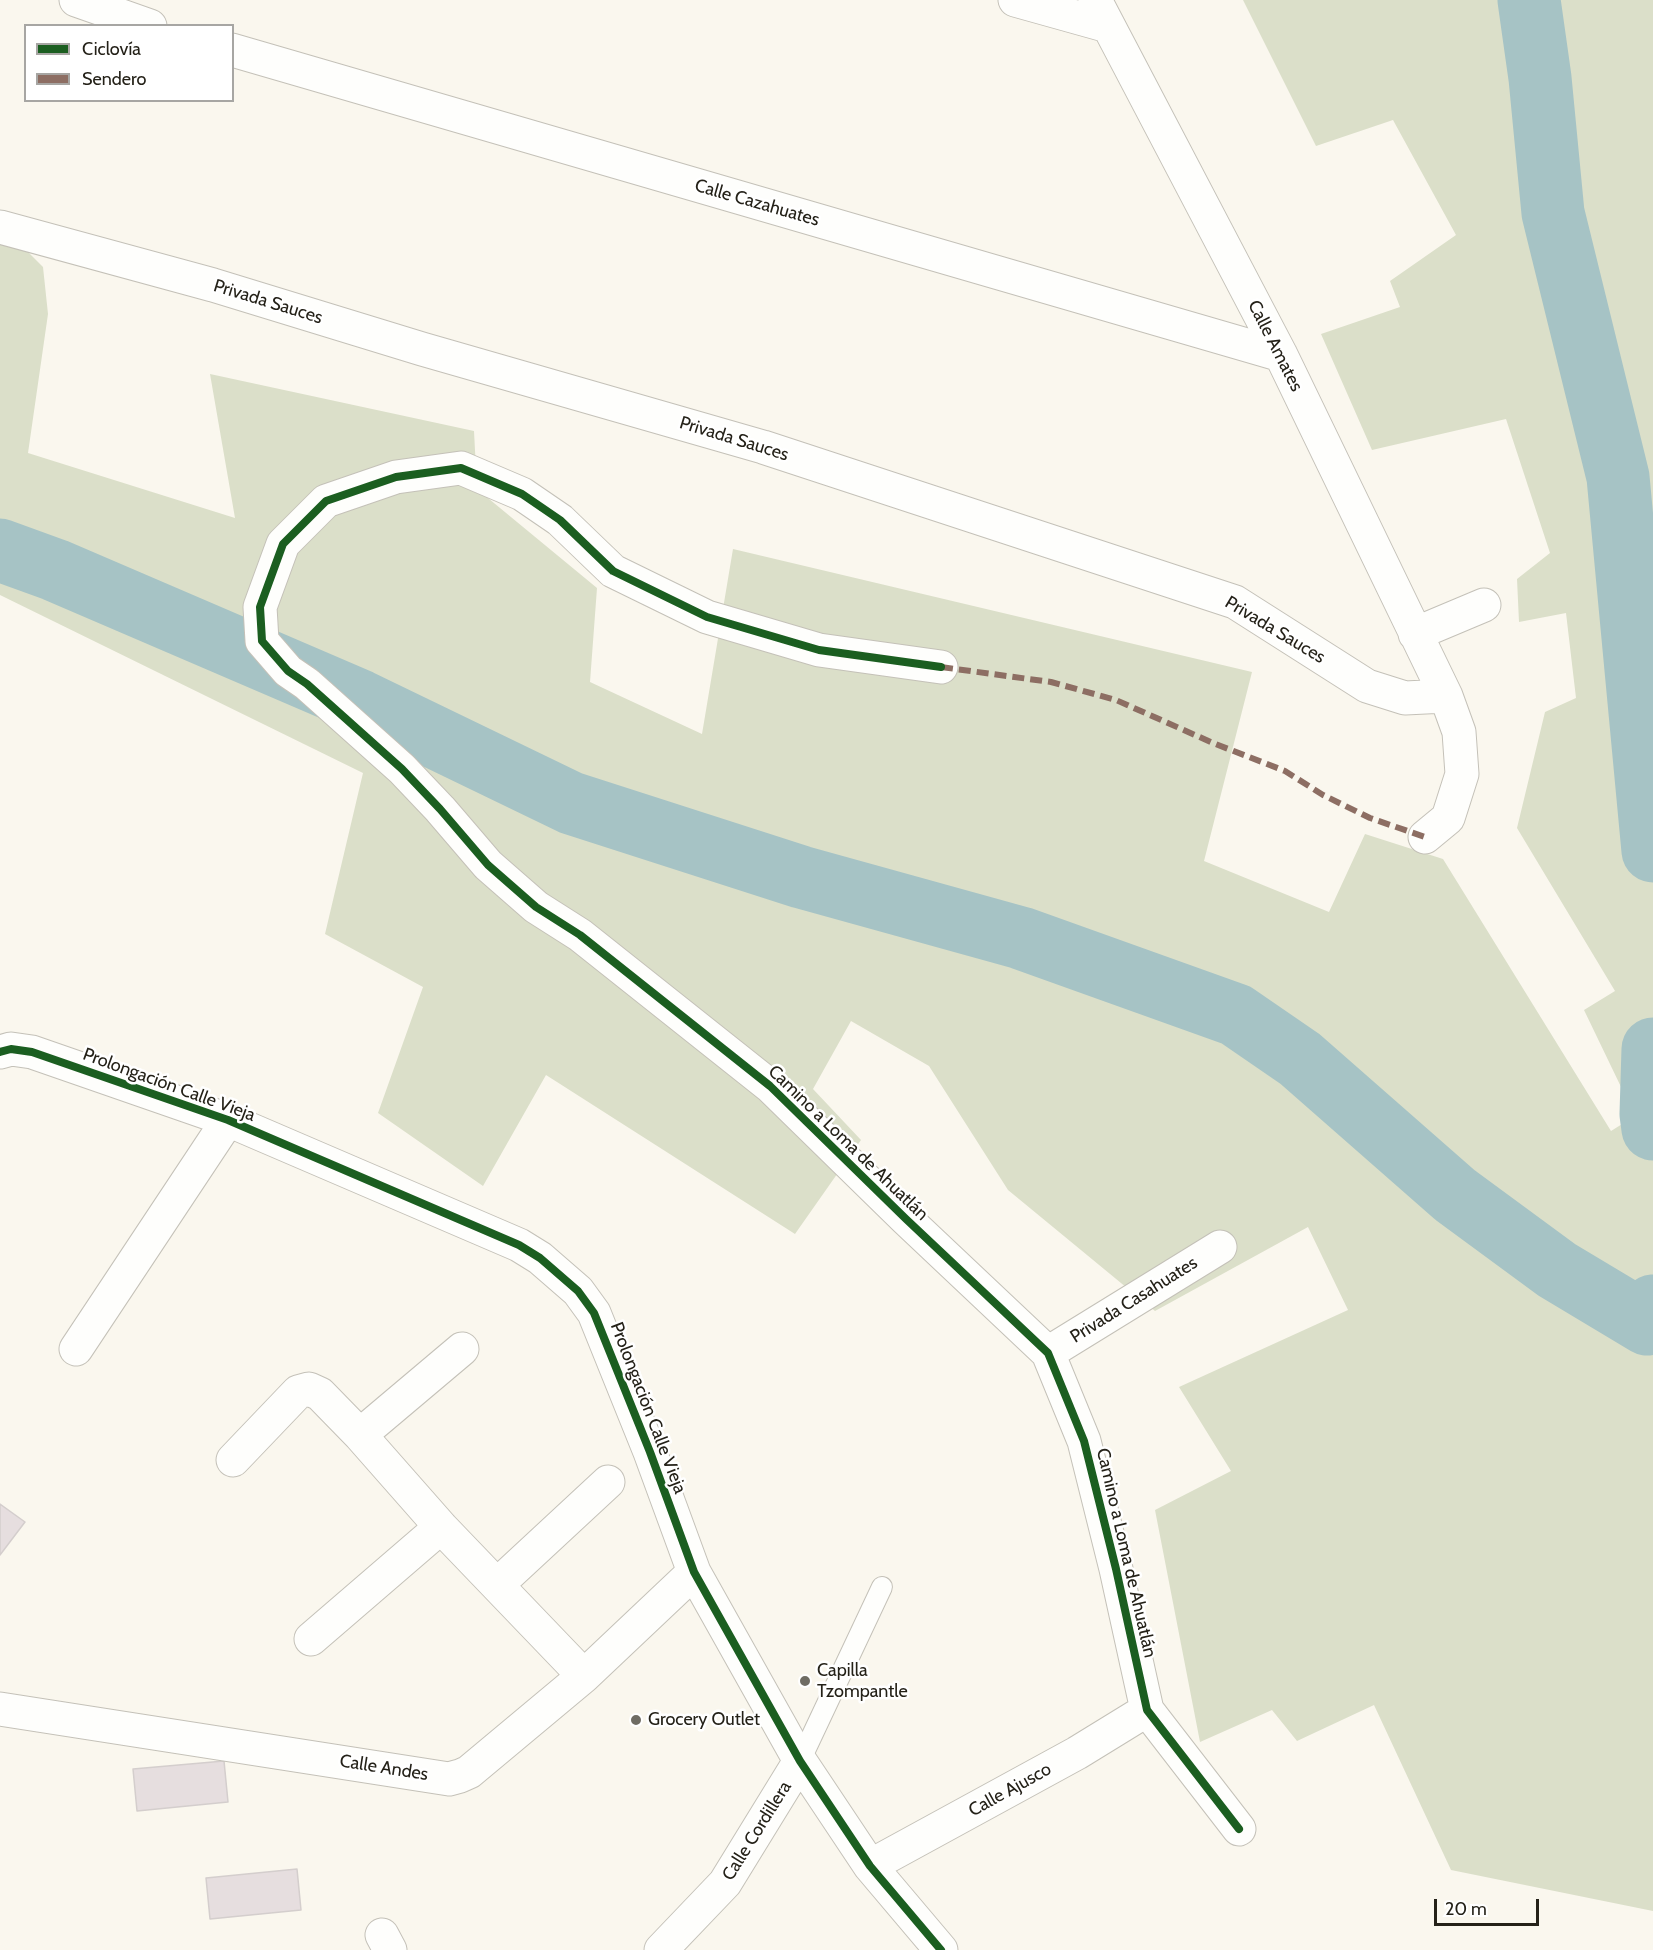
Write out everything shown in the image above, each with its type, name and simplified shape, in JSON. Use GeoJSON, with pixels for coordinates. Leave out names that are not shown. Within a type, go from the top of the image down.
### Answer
{"type":"FeatureCollection","features":[{"type":"Feature","properties":{"kind":"street"},"geometry":{"type":"LineString","coordinates":[[76,0],[144,24]]}},
{"type":"Feature","properties":{"kind":"street"},"geometry":{"type":"LineString","coordinates":[[1015,0],[1102,13]]}},
{"type":"Feature","properties":{"kind":"street","name":"Calle Amates"},"geometry":{"type":"LineString","coordinates":[[1102,13],[1281,355],[1446,696],[1459,732],[1462,774],[1448,818],[1425,837]]}},
{"type":"Feature","properties":{"kind":"street","name":"Calle Cazahuates"},"geometry":{"type":"LineString","coordinates":[[234,51],[1281,355]]}},
{"type":"Feature","properties":{"kind":"street","name":"Privada Sauces"},"geometry":{"type":"LineString","coordinates":[[0,227],[213,285],[422,349],[775,451],[1235,602],[1367,686],[1405,698],[1446,696]]}},
{"type":"Feature","properties":{"kind":"street","name":"Camino a Loma de Ahuatlán"},"geometry":{"type":"LineString","coordinates":[[941,667],[819,650],[707,617],[613,571],[560,520],[522,495],[461,468],[396,477],[326,501],[283,544],[260,607],[261,641],[288,671],[307,684],[402,769],[488,865],[536,907],[579,935],[770,1086],[914,1227],[1048,1353],[1084,1441],[1116,1569],[1147,1710]]}},
{"type":"Feature","properties":{"kind":"street"},"geometry":{"type":"LineString","coordinates":[[1415,634],[1484,605]]}},
{"type":"Feature","properties":{"kind":"street","name":"Prolongación Calle Vieja"},"geometry":{"type":"LineString","coordinates":[[0,1052],[11,1049],[32,1052],[228,1120],[519,1245],[540,1258],[578,1292],[594,1313],[650,1452],[694,1572],[800,1761],[870,1866],[941,1950]]}},
{"type":"Feature","properties":{"kind":"street"},"geometry":{"type":"LineString","coordinates":[[76,1349],[228,1120]]}},
{"type":"Feature","properties":{"kind":"street","name":"Privada Casahuates"},"geometry":{"type":"LineString","coordinates":[[1048,1353],[1220,1247]]}},
{"type":"Feature","properties":{"kind":"street"},"geometry":{"type":"LineString","coordinates":[[360,1435],[462,1349]]}},
{"type":"Feature","properties":{"kind":"street"},"geometry":{"type":"LineString","coordinates":[[233,1460],[298,1392],[309,1389],[320,1394],[360,1435],[441,1527],[584,1676]]}},
{"type":"Feature","properties":{"kind":"street"},"geometry":{"type":"LineString","coordinates":[[497,1585],[608,1482]]}},
{"type":"Feature","properties":{"kind":"street"},"geometry":{"type":"LineString","coordinates":[[311,1639],[441,1527]]}},
{"type":"Feature","properties":{"kind":"street","name":"Calle Andes"},"geometry":{"type":"LineString","coordinates":[[0,1709],[449,1779],[469,1772],[584,1676],[694,1572]]}},
{"type":"Feature","properties":{"kind":"street"},"geometry":{"type":"LineString","coordinates":[[1147,1710],[1239,1829]]}},
{"type":"Feature","properties":{"kind":"street","name":"Calle Ajusco"},"geometry":{"type":"LineString","coordinates":[[870,1866],[1077,1753],[1147,1710]]}},
{"type":"Feature","properties":{"kind":"street","name":"Calle Cordillera"},"geometry":{"type":"LineString","coordinates":[[661,1950],[725,1883],[800,1761]]}},
{"type":"Feature","properties":{"kind":"lane"},"geometry":{"type":"LineString","coordinates":[[800,1761],[882,1587]]}},
{"type":"Feature","properties":{"kind":"green space"},"geometry":{"type":"Polygon","coordinates":[[[1243,0],[1653,0],[1653,1911],[1451,1870],[1374,1705],[1297,1741],[1272,1710],[1200,1742],[1155,1510],[1231,1471],[1179,1387],[1348,1310],[1308,1227],[1155,1311],[1008,1190],[929,1066],[851,1021],[813,1089],[861,1140],[795,1234],[546,1075],[483,1186],[378,1113],[423,987],[325,934],[363,773],[0,595],[0,238],[19,243],[43,267],[48,314],[28,453],[235,518],[210,374],[474,431],[477,489],[597,588],[590,682],[702,734],[733,549],[1252,672],[1204,861],[1329,912],[1365,834],[1443,859],[1611,1131],[1635,1116],[1584,1010],[1615,991],[1517,828],[1545,712],[1576,698],[1566,613],[1519,622],[1517,579],[1550,553],[1506,419],[1372,450],[1321,334],[1400,307],[1390,281],[1456,235],[1393,120],[1316,146],[1243,0]]]}},
{"type":"Feature","properties":{"kind":"building"},"geometry":{"type":"Polygon","coordinates":[[[0,1504],[25,1522],[0,1555],[0,1504]]]}},
{"type":"Feature","properties":{"kind":"building"},"geometry":{"type":"Polygon","coordinates":[[[224,1761],[228,1802],[137,1811],[133,1769],[224,1761]]]}},
{"type":"Feature","properties":{"kind":"building"},"geometry":{"type":"Polygon","coordinates":[[[297,1869],[301,1910],[210,1919],[206,1878],[297,1869]]]}},
{"type":"Feature","properties":{"kind":"waterway"},"geometry":{"type":"LineString","coordinates":[[1529,0],[1540,78],[1553,213],[1618,477],[1653,851]]}},
{"type":"Feature","properties":{"kind":"waterway"},"geometry":{"type":"LineString","coordinates":[[0,550],[55,570],[360,701],[571,803],[801,877],[1021,938],[1236,1015],[1300,1059],[1455,1195],[1557,1270],[1647,1324],[1653,1306]]}},
{"type":"Feature","properties":{"kind":"waterway"},"geometry":{"type":"LineString","coordinates":[[1653,1049],[1651,1114],[1653,1129]]}},
{"type":"Feature","properties":{"kind":"marked path"},"geometry":{"type":"LineString","coordinates":[[941,667],[1051,682],[1116,700],[1213,743],[1285,771],[1323,795],[1370,818],[1425,837]]}},
{"type":"Feature","properties":{"kind":"cycle path"},"geometry":{"type":"LineString","coordinates":[[941,667],[819,650],[707,617],[613,571],[560,520],[522,494],[461,468],[396,477],[326,501],[283,544],[260,607],[262,641],[288,671],[307,684],[402,769],[488,865],[536,907],[580,935],[770,1086],[1048,1353],[1084,1441],[1116,1569],[1147,1710],[1239,1829]]}},
{"type":"Feature","properties":{"kind":"cycle path"},"geometry":{"type":"LineString","coordinates":[[0,1052],[11,1049],[32,1052],[228,1120],[519,1245],[540,1258],[578,1291],[594,1313],[650,1452],[694,1572],[800,1761],[870,1866],[941,1950]]}},
{"type":"Feature","properties":{"kind":"place","name":"Capilla Tzompantle"},"geometry":{"type":"Point","coordinates":[805,1681]}},
{"type":"Feature","properties":{"kind":"place","name":"Grocery Outlet"},"geometry":{"type":"Point","coordinates":[636,1720]}}]}
